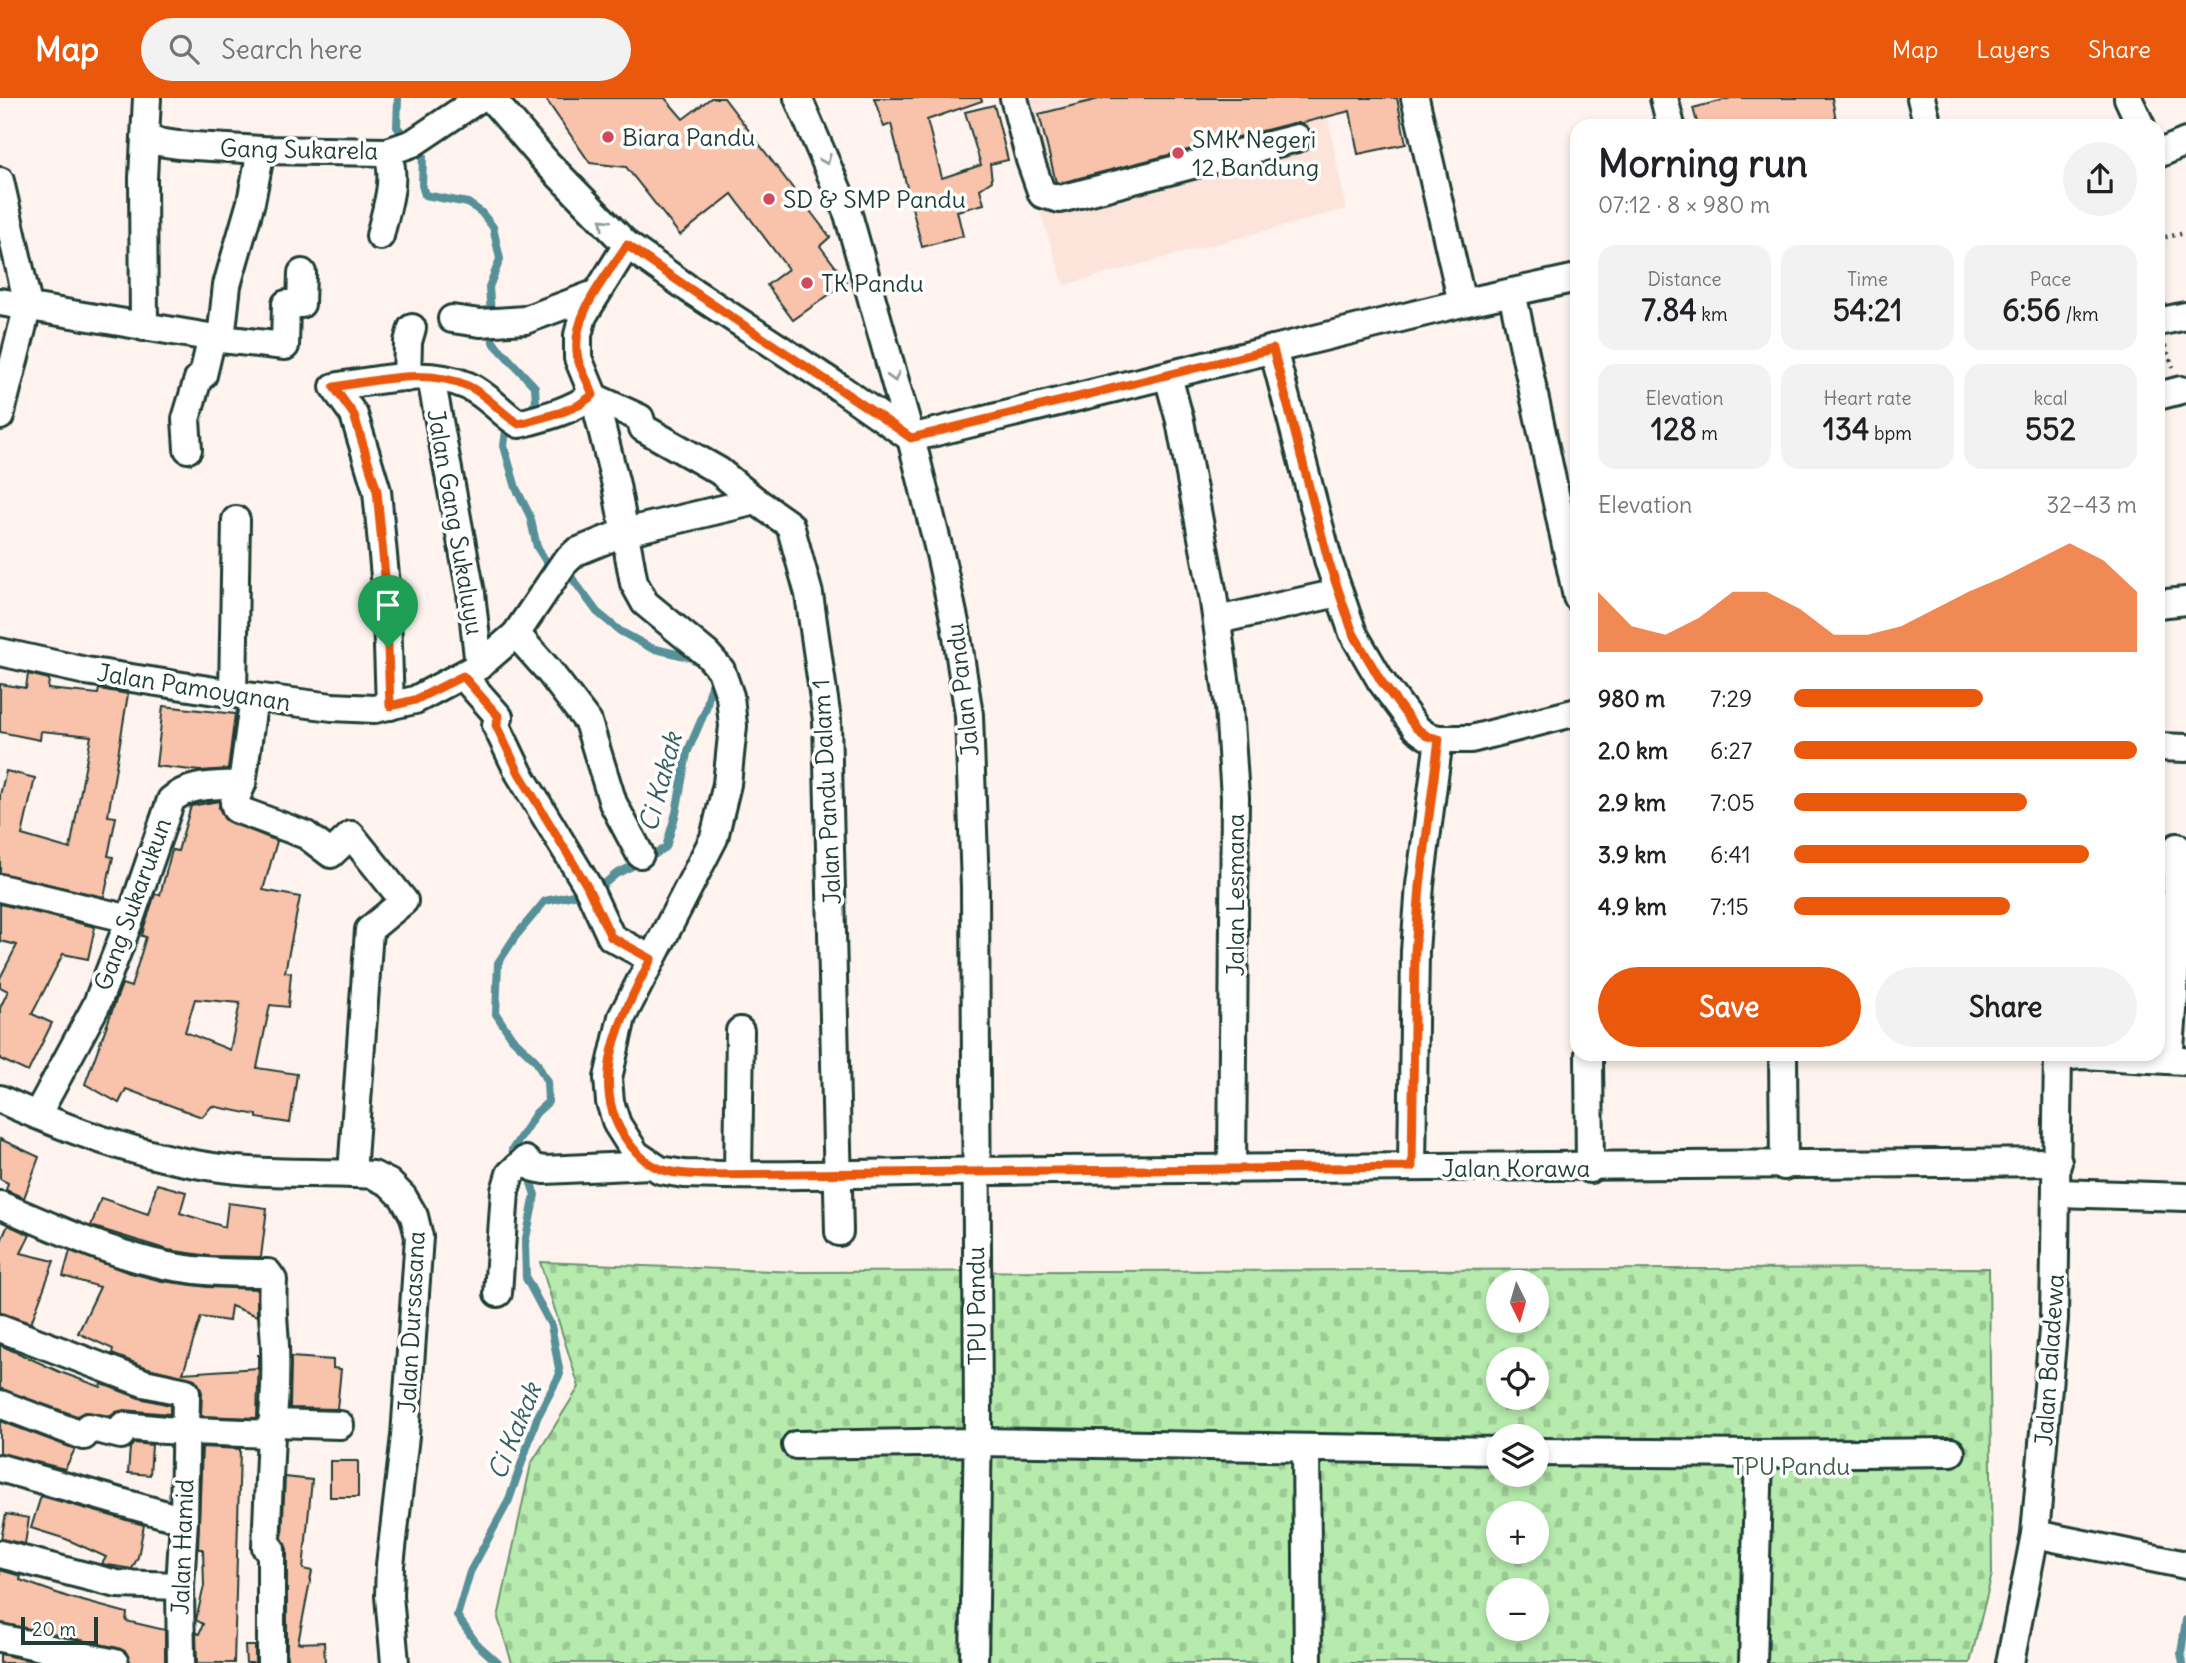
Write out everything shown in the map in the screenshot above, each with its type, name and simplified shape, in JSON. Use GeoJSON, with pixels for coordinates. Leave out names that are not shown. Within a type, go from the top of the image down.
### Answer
{"type":"FeatureCollection","features":[{"type":"Feature","properties":{"kind":"street"},"geometry":{"type":"LineString","coordinates":[[144,327],[147,98]]}},
{"type":"Feature","properties":{"kind":"street","name":"Gang Sukarela"},"geometry":{"type":"LineString","coordinates":[[145,140],[178,145],[261,150],[398,148],[480,98]]}},
{"type":"Feature","properties":{"kind":"street"},"geometry":{"type":"LineString","coordinates":[[491,98],[547,163],[627,245],[911,438],[1462,303],[1570,280]]}},
{"type":"Feature","properties":{"kind":"street","name":"Jalan Pandu"},"geometry":{"type":"LineString","coordinates":[[798,98],[848,214],[911,438],[953,611],[968,715],[975,887],[975,1170]]}},
{"type":"Feature","properties":{"kind":"street"},"geometry":{"type":"LineString","coordinates":[[1014,98],[1042,194],[1060,199],[1297,138]]}},
{"type":"Feature","properties":{"kind":"street"},"geometry":{"type":"LineString","coordinates":[[1415,98],[1462,303]]}},
{"type":"Feature","properties":{"kind":"street"},"geometry":{"type":"LineString","coordinates":[[1664,98],[1669,119]]}},
{"type":"Feature","properties":{"kind":"street"},"geometry":{"type":"LineString","coordinates":[[1922,98],[1926,119]]}},
{"type":"Feature","properties":{"kind":"street"},"geometry":{"type":"LineString","coordinates":[[2128,98],[2138,119]]}},
{"type":"Feature","properties":{"kind":"street"},"geometry":{"type":"LineString","coordinates":[[2165,151],[2186,142]]}},
{"type":"Feature","properties":{"kind":"street"},"geometry":{"type":"LineString","coordinates":[[380,236],[391,191],[391,162],[398,148]]}},
{"type":"Feature","properties":{"kind":"street"},"geometry":{"type":"LineString","coordinates":[[188,449],[186,419],[198,379],[203,375],[216,338],[227,285],[251,202],[261,150]]}},
{"type":"Feature","properties":{"kind":"street"},"geometry":{"type":"LineString","coordinates":[[0,181],[28,305],[0,416]]}},
{"type":"Feature","properties":{"kind":"street"},"geometry":{"type":"LineString","coordinates":[[627,245],[583,316],[578,359],[593,396],[616,485],[634,583],[639,595],[645,603],[707,654],[721,670],[730,696],[733,726],[723,810],[715,838],[622,1017],[608,1078],[610,1102],[617,1124],[636,1154],[651,1165],[672,1173],[839,1175],[975,1170]]}},
{"type":"Feature","properties":{"kind":"street"},"geometry":{"type":"LineString","coordinates":[[0,302],[144,327],[285,346],[286,304],[301,304],[302,273]]}},
{"type":"Feature","properties":{"kind":"street"},"geometry":{"type":"LineString","coordinates":[[1512,292],[1570,564]]}},
{"type":"Feature","properties":{"kind":"street"},"geometry":{"type":"LineString","coordinates":[[452,319],[493,322],[533,317],[595,294]]}},
{"type":"Feature","properties":{"kind":"street"},"geometry":{"type":"LineString","coordinates":[[2165,320],[2186,316]]}},
{"type":"Feature","properties":{"kind":"street","name":"Jalan Gang Sukaluyu"},"geometry":{"type":"LineString","coordinates":[[412,328],[408,342],[471,593],[471,671]]}},
{"type":"Feature","properties":{"kind":"street"},"geometry":{"type":"LineString","coordinates":[[1273,349],[1338,593],[1353,633],[1381,681],[1416,728],[1427,736],[1439,739],[1471,739],[1570,714]]}},
{"type":"Feature","properties":{"kind":"street","name":"Jalan Lesmana"},"geometry":{"type":"LineString","coordinates":[[1168,376],[1180,421],[1218,620],[1229,707],[1235,797],[1232,1170]]}},
{"type":"Feature","properties":{"kind":"street"},"geometry":{"type":"LineString","coordinates":[[390,706],[386,587],[377,491],[354,415],[334,387],[419,378],[467,386],[493,401],[515,421],[562,412],[593,396]]}},
{"type":"Feature","properties":{"kind":"street","name":"Jalan Pandu Dalam 1"},"geometry":{"type":"LineString","coordinates":[[593,396],[640,418],[643,428],[719,471],[790,525],[809,594],[827,720],[839,1232]]}},
{"type":"Feature","properties":{"kind":"street"},"geometry":{"type":"LineString","coordinates":[[625,532],[756,501]]}},
{"type":"Feature","properties":{"kind":"street"},"geometry":{"type":"LineString","coordinates":[[236,520],[244,695],[242,784],[234,803],[236,808],[306,835],[331,854],[351,835],[404,901],[369,930],[352,1174]]}},
{"type":"Feature","properties":{"kind":"street","name":"Jalan Pamoyanan"},"geometry":{"type":"LineString","coordinates":[[0,652],[86,671],[244,695],[358,709],[390,706],[415,700],[471,671],[516,634],[558,573],[576,552],[625,532]]}},
{"type":"Feature","properties":{"kind":"street"},"geometry":{"type":"LineString","coordinates":[[1218,620],[1338,593]]}},
{"type":"Feature","properties":{"kind":"street"},"geometry":{"type":"LineString","coordinates":[[2165,603],[2186,601]]}},
{"type":"Feature","properties":{"kind":"street"},"geometry":{"type":"LineString","coordinates":[[516,634],[588,722],[613,803],[640,854]]}},
{"type":"Feature","properties":{"kind":"street"},"geometry":{"type":"LineString","coordinates":[[471,671],[499,717],[496,725],[519,773],[592,896],[611,937],[651,959]]}},
{"type":"Feature","properties":{"kind":"street"},"geometry":{"type":"LineString","coordinates":[[1412,1167],[1415,951],[1420,886],[1439,739]]}},
{"type":"Feature","properties":{"kind":"street"},"geometry":{"type":"LineString","coordinates":[[2165,747],[2186,748]]}},
{"type":"Feature","properties":{"kind":"street","name":"Gang Sukarukun"},"geometry":{"type":"LineString","coordinates":[[37,1115],[96,1006],[130,919],[171,800],[179,793],[196,787],[242,784]]}},
{"type":"Feature","properties":{"kind":"street"},"geometry":{"type":"LineString","coordinates":[[2174,847],[2174,998],[2177,1061]]}},
{"type":"Feature","properties":{"kind":"street"},"geometry":{"type":"LineString","coordinates":[[0,888],[130,919]]}},
{"type":"Feature","properties":{"kind":"street"},"geometry":{"type":"LineString","coordinates":[[738,1174],[740,1031]]}},
{"type":"Feature","properties":{"kind":"street"},"geometry":{"type":"LineString","coordinates":[[1589,1061],[1590,1169]]}},
{"type":"Feature","properties":{"kind":"street"},"geometry":{"type":"LineString","coordinates":[[1783,1061],[1784,1166]]}},
{"type":"Feature","properties":{"kind":"street","name":"Jalan Baladewa"},"geometry":{"type":"LineString","coordinates":[[2010,1663],[2035,1534],[2054,1319],[2058,1061]]}},
{"type":"Feature","properties":{"kind":"street","name":"Jalan Dursasana"},"geometry":{"type":"LineString","coordinates":[[0,1099],[126,1147],[187,1163],[249,1171],[373,1175],[389,1183],[411,1208],[419,1237],[405,1436],[390,1564],[389,1596],[395,1663]]}},
{"type":"Feature","properties":{"kind":"street","name":"Jalan Korawa"},"geometry":{"type":"LineString","coordinates":[[975,1170],[1412,1167],[1590,1169],[2058,1162]]}},
{"type":"Feature","properties":{"kind":"street"},"geometry":{"type":"LineString","coordinates":[[498,1293],[505,1191],[509,1177],[521,1164],[545,1170],[651,1165]]}},
{"type":"Feature","properties":{"kind":"street","name":"TPU Pandu"},"geometry":{"type":"LineString","coordinates":[[974,1663],[977,1442],[975,1170]]}},
{"type":"Feature","properties":{"kind":"street"},"geometry":{"type":"LineString","coordinates":[[2057,1193],[2186,1198]]}},
{"type":"Feature","properties":{"kind":"street"},"geometry":{"type":"LineString","coordinates":[[0,1205],[118,1252],[152,1262],[201,1270],[268,1273],[273,1280],[271,1308],[275,1343],[266,1548],[271,1549],[271,1663]]}},
{"type":"Feature","properties":{"kind":"street","name":"Jalan Hamid"},"geometry":{"type":"LineString","coordinates":[[0,1328],[144,1383],[186,1392],[180,1586],[181,1663]]}},
{"type":"Feature","properties":{"kind":"street"},"geometry":{"type":"LineString","coordinates":[[0,1404],[83,1436],[88,1427],[121,1435],[122,1426],[186,1431],[340,1425]]}},
{"type":"Feature","properties":{"kind":"street"},"geometry":{"type":"LineString","coordinates":[[796,1446],[977,1442],[1486,1451]]}},
{"type":"Feature","properties":{"kind":"street"},"geometry":{"type":"LineString","coordinates":[[1307,1449],[1308,1663]]}},
{"type":"Feature","properties":{"kind":"street"},"geometry":{"type":"LineString","coordinates":[[1549,1452],[1951,1452]]}},
{"type":"Feature","properties":{"kind":"street"},"geometry":{"type":"LineString","coordinates":[[1753,1663],[1759,1454]]}},
{"type":"Feature","properties":{"kind":"street"},"geometry":{"type":"LineString","coordinates":[[0,1468],[184,1520]]}},
{"type":"Feature","properties":{"kind":"street"},"geometry":{"type":"LineString","coordinates":[[2035,1534],[2183,1564]]}},
{"type":"Feature","properties":{"kind":"street"},"geometry":{"type":"LineString","coordinates":[[0,1554],[117,1584],[180,1586]]}},
{"type":"Feature","properties":{"kind":"street"},"geometry":{"type":"LineString","coordinates":[[0,1638],[115,1663]]}},
{"type":"Feature","properties":{"kind":"path"},"geometry":{"type":"LineString","coordinates":[[2165,238],[2186,233]]}},
{"type":"Feature","properties":{"kind":"shaded area","name":"SMK Negeri 12 Bandung"},"geometry":{"type":"Polygon","coordinates":[[[1003,98],[1324,98],[1346,209],[1064,285],[1003,98]]]}},
{"type":"Feature","properties":{"kind":"green space","name":"TPU Pandu"},"geometry":{"type":"Polygon","coordinates":[[[540,1262],[799,1272],[1989,1268],[1992,1574],[1970,1663],[512,1663],[498,1618],[531,1464],[579,1387],[540,1262]]]}},
{"type":"Feature","properties":{"kind":"building"},"geometry":{"type":"Polygon","coordinates":[[[545,98],[665,98],[683,119],[711,98],[724,98],[830,237],[820,246],[847,282],[793,320],[767,285],[788,269],[732,194],[680,235],[626,167],[590,163],[545,98]]]}},
{"type":"Feature","properties":{"kind":"building"},"geometry":{"type":"Polygon","coordinates":[[[874,98],[981,98],[982,101],[927,120],[942,178],[981,165],[965,112],[994,105],[1008,160],[990,164],[992,181],[980,189],[984,204],[957,211],[963,236],[922,247],[891,124],[884,127],[874,98]]]}},
{"type":"Feature","properties":{"kind":"building"},"geometry":{"type":"Polygon","coordinates":[[[1103,98],[1397,98],[1406,144],[1358,154],[1350,111],[1056,182],[1039,114],[1103,98]]]}},
{"type":"Feature","properties":{"kind":"building"},"geometry":{"type":"Polygon","coordinates":[[[1731,98],[1832,98],[1836,119],[1696,119],[1693,108],[1731,98]]]}},
{"type":"Feature","properties":{"kind":"building"},"geometry":{"type":"Polygon","coordinates":[[[28,674],[49,679],[48,689],[98,694],[99,689],[128,694],[108,816],[116,817],[108,856],[113,857],[104,897],[0,873],[0,795],[6,771],[35,778],[22,835],[70,849],[91,736],[41,731],[40,740],[0,732],[0,684],[26,688],[28,674]]]}},
{"type":"Feature","properties":{"kind":"building"},"geometry":{"type":"Polygon","coordinates":[[[163,706],[235,714],[228,769],[200,771],[156,766],[163,706]]]}},
{"type":"Feature","properties":{"kind":"building"},"geometry":{"type":"Polygon","coordinates":[[[219,801],[219,808],[225,820],[277,841],[263,890],[300,897],[285,972],[291,973],[288,1007],[270,1005],[257,1068],[297,1074],[290,1123],[257,1118],[257,1115],[212,1106],[202,1117],[126,1089],[119,1103],[85,1084],[122,984],[131,987],[146,937],[142,936],[144,927],[155,894],[160,895],[172,850],[178,851],[191,806],[219,801]],[[195,999],[185,1032],[230,1050],[240,1003],[195,999]]]}},
{"type":"Feature","properties":{"kind":"building"},"geometry":{"type":"Polygon","coordinates":[[[0,904],[95,927],[88,959],[63,954],[32,1014],[52,1023],[28,1072],[0,1059],[0,1008],[8,991],[0,987],[0,978],[17,945],[0,941],[0,904]]]}},
{"type":"Feature","properties":{"kind":"building"},"geometry":{"type":"Polygon","coordinates":[[[0,1139],[39,1157],[24,1198],[6,1190],[8,1183],[0,1179],[0,1139]]]}},
{"type":"Feature","properties":{"kind":"building"},"geometry":{"type":"Polygon","coordinates":[[[157,1184],[186,1192],[180,1213],[225,1227],[228,1203],[267,1208],[261,1257],[210,1256],[168,1250],[91,1226],[101,1198],[148,1214],[157,1184]]]}},
{"type":"Feature","properties":{"kind":"building"},"geometry":{"type":"Polygon","coordinates":[[[8,1225],[30,1235],[21,1253],[54,1261],[31,1323],[0,1313],[0,1243],[8,1225]]]}},
{"type":"Feature","properties":{"kind":"building"},"geometry":{"type":"Polygon","coordinates":[[[70,1251],[127,1272],[162,1281],[207,1287],[257,1289],[257,1316],[231,1306],[229,1321],[201,1317],[183,1373],[258,1368],[259,1355],[257,1418],[201,1416],[202,1392],[195,1379],[148,1368],[112,1354],[113,1349],[78,1333],[100,1287],[63,1276],[70,1251]]]}},
{"type":"Feature","properties":{"kind":"building"},"geometry":{"type":"Polygon","coordinates":[[[0,1345],[101,1387],[102,1384],[139,1398],[170,1405],[170,1414],[124,1410],[111,1416],[85,1412],[77,1416],[0,1389],[0,1345]]]}},
{"type":"Feature","properties":{"kind":"building"},"geometry":{"type":"Polygon","coordinates":[[[291,1357],[333,1360],[333,1368],[341,1369],[337,1409],[290,1408],[291,1357]]]}},
{"type":"Feature","properties":{"kind":"building"},"geometry":{"type":"Polygon","coordinates":[[[0,1421],[75,1449],[65,1469],[0,1453],[0,1421]]]}},
{"type":"Feature","properties":{"kind":"building"},"geometry":{"type":"Polygon","coordinates":[[[134,1443],[152,1445],[150,1475],[128,1473],[130,1448],[134,1443]]]}},
{"type":"Feature","properties":{"kind":"building"},"geometry":{"type":"Polygon","coordinates":[[[202,1447],[240,1449],[234,1663],[197,1663],[196,1633],[199,1634],[203,1624],[196,1620],[204,1586],[203,1549],[198,1549],[202,1447]]]}},
{"type":"Feature","properties":{"kind":"building"},"geometry":{"type":"Polygon","coordinates":[[[330,1461],[358,1461],[358,1497],[330,1497],[330,1461]]]}},
{"type":"Feature","properties":{"kind":"building"},"geometry":{"type":"Polygon","coordinates":[[[285,1477],[312,1480],[303,1569],[312,1571],[298,1643],[324,1642],[325,1663],[287,1663],[287,1549],[282,1538],[285,1477]]]}},
{"type":"Feature","properties":{"kind":"building"},"geometry":{"type":"Polygon","coordinates":[[[41,1496],[144,1525],[138,1557],[132,1569],[102,1564],[106,1557],[66,1539],[31,1528],[41,1496]]]}},
{"type":"Feature","properties":{"kind":"building"},"geometry":{"type":"Polygon","coordinates":[[[6,1514],[29,1518],[25,1544],[1,1539],[6,1514]]]}},
{"type":"Feature","properties":{"kind":"building"},"geometry":{"type":"Polygon","coordinates":[[[0,1570],[21,1576],[20,1580],[68,1597],[127,1613],[126,1621],[165,1630],[165,1663],[130,1663],[126,1652],[118,1648],[0,1623],[0,1570]]]}},
{"type":"Feature","properties":{"kind":"building"},"geometry":{"type":"Polygon","coordinates":[[[245,1646],[255,1646],[255,1663],[246,1663],[245,1646]]]}},
{"type":"Feature","properties":{"kind":"building"},"geometry":{"type":"Polygon","coordinates":[[[0,1654],[41,1663],[0,1663],[0,1654]]]}},
{"type":"Feature","properties":{"kind":"waterway","name":"Ci Kakak"},"geometry":{"type":"LineString","coordinates":[[398,98],[397,127],[423,156],[422,185],[425,195],[468,203],[481,212],[493,227],[500,259],[489,287],[493,342],[535,387],[536,403],[527,413]]}},
{"type":"Feature","properties":{"kind":"waterway","name":"Ci Kakak"},"geometry":{"type":"LineString","coordinates":[[510,422],[507,423],[504,446],[516,488],[530,516],[537,547],[547,563],[572,578],[597,612],[620,631],[651,648],[689,657],[701,663]]}},
{"type":"Feature","properties":{"kind":"waterway","name":"Ci Kakak"},"geometry":{"type":"LineString","coordinates":[[519,1160],[512,1150],[536,1113],[548,1102],[547,1082],[536,1061],[512,1038],[496,1014],[498,963],[515,937],[545,901],[597,890],[616,874],[666,847],[676,813],[687,753],[706,709],[712,681],[709,673]]}},
{"type":"Feature","properties":{"kind":"waterway","name":"Ci Kakak"},"geometry":{"type":"LineString","coordinates":[[498,1663],[477,1644],[457,1616],[470,1572],[509,1500],[537,1418],[560,1374],[551,1325],[526,1278],[525,1243],[535,1195],[527,1171]]}},
{"type":"Feature","properties":{"kind":"waterway"},"geometry":{"type":"LineString","coordinates":[[2183,1663],[2181,1653],[2186,1620]]}},
{"type":"Feature","properties":{"kind":"place","name":"Biara Pandu"},"geometry":{"type":"Point","coordinates":[608,137]}},
{"type":"Feature","properties":{"kind":"place","name":"SMK Negeri 12 Bandung"},"geometry":{"type":"Point","coordinates":[1178,153]}},
{"type":"Feature","properties":{"kind":"place","name":"SD & SMP Pandu"},"geometry":{"type":"Point","coordinates":[769,199]}},
{"type":"Feature","properties":{"kind":"place","name":"TK Pandu"},"geometry":{"type":"Point","coordinates":[807,283]}},
{"type":"Feature","properties":{"kind":"route"},"geometry":{"type":"LineString","coordinates":[[627,245],[911,438],[1273,349],[1329,563],[1353,633],[1381,681],[1416,728],[1427,736],[1439,739],[1420,886],[1415,951],[1412,1167],[975,1170],[839,1175],[706,1175],[660,1170],[636,1154],[617,1124],[610,1102],[608,1078],[622,1017],[651,959],[611,937],[567,849],[519,773],[496,725],[499,717],[463,676],[415,700],[390,706],[388,647],[386,587],[377,491],[354,415],[334,387],[400,377],[446,380],[467,386],[493,401],[510,419],[519,424],[579,405],[593,395],[578,359],[580,325],[587,307],[627,245]]}}]}
